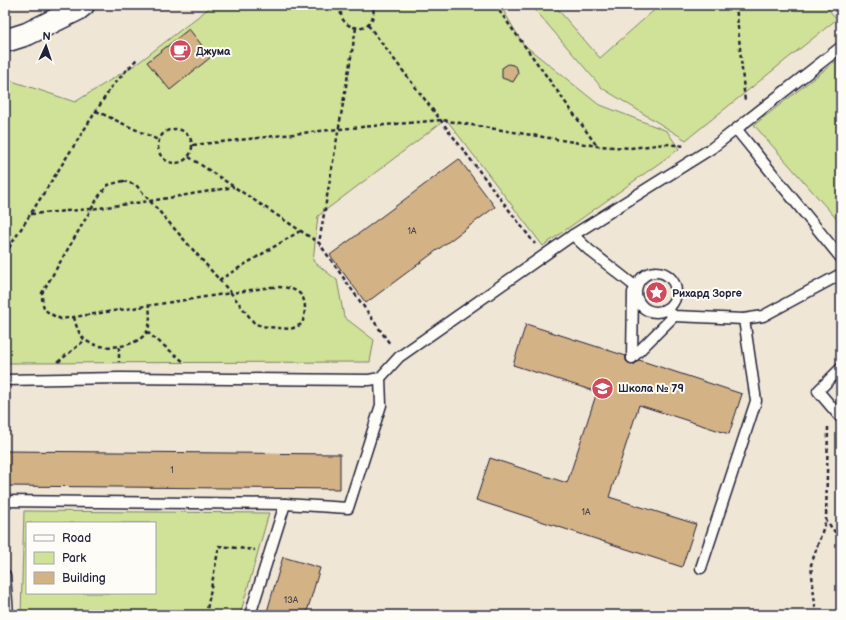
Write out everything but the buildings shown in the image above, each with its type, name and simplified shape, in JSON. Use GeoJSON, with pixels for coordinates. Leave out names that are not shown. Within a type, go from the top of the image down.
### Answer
{"type":"FeatureCollection","features":[{"type":"Feature","properties":{"kind":"street"},"geometry":{"type":"LineString","coordinates":[[5,41],[27,34],[78,9],[83,5]]}},
{"type":"Feature","properties":{"kind":"lane"},"geometry":{"type":"LineString","coordinates":[[5,380],[205,378],[369,380],[380,378],[399,357],[573,235],[712,148],[737,130],[841,47]]}},
{"type":"Feature","properties":{"kind":"lane"},"geometry":{"type":"LineString","coordinates":[[737,130],[841,258]]}},
{"type":"Feature","properties":{"kind":"lane"},"geometry":{"type":"LineString","coordinates":[[573,235],[589,250],[634,286],[638,300],[642,306],[647,310],[660,312],[744,319],[763,316],[841,274]]}},
{"type":"Feature","properties":{"kind":"lane"},"geometry":{"type":"LineString","coordinates":[[649,272],[662,272],[668,275],[676,286],[677,293],[670,313],[632,358],[634,286],[649,272]]}},
{"type":"Feature","properties":{"kind":"lane"},"geometry":{"type":"LineString","coordinates":[[701,568],[756,401],[744,319]]}},
{"type":"Feature","properties":{"kind":"lane"},"geometry":{"type":"LineString","coordinates":[[841,368],[818,391],[841,418]]}},
{"type":"Feature","properties":{"kind":"lane"},"geometry":{"type":"LineString","coordinates":[[5,501],[285,504],[348,508],[381,405],[380,378]]}},
{"type":"Feature","properties":{"kind":"lane"},"geometry":{"type":"LineString","coordinates":[[250,615],[285,504]]}},
{"type":"Feature","properties":{"kind":"lane"},"geometry":{"type":"LineString","coordinates":[[5,575],[8,615]]}},
{"type":"Feature","properties":{"kind":"path"},"geometry":{"type":"LineString","coordinates":[[342,5],[340,10],[342,19],[348,25],[356,28],[362,28],[368,25],[374,12],[373,5]]}},
{"type":"Feature","properties":{"kind":"path"},"geometry":{"type":"LineString","coordinates":[[495,5],[597,146]]}},
{"type":"Feature","properties":{"kind":"path"},"geometry":{"type":"LineString","coordinates":[[736,5],[747,121]]}},
{"type":"Feature","properties":{"kind":"path"},"geometry":{"type":"LineString","coordinates":[[368,25],[442,120],[544,256]]}},
{"type":"Feature","properties":{"kind":"path"},"geometry":{"type":"LineString","coordinates":[[319,243],[356,28]]}},
{"type":"Feature","properties":{"kind":"path"},"geometry":{"type":"LineString","coordinates":[[5,254],[112,86],[137,59]]}},
{"type":"Feature","properties":{"kind":"path"},"geometry":{"type":"LineString","coordinates":[[96,111],[158,140]]}},
{"type":"Feature","properties":{"kind":"path"},"geometry":{"type":"LineString","coordinates":[[193,145],[339,129],[442,120],[597,146],[630,148],[666,144],[712,148]]}},
{"type":"Feature","properties":{"kind":"path"},"geometry":{"type":"LineString","coordinates":[[178,128],[189,134],[193,145],[189,157],[179,163],[167,161],[158,152],[158,140],[166,130],[178,128]]}},
{"type":"Feature","properties":{"kind":"path"},"geometry":{"type":"LineString","coordinates":[[189,157],[319,243],[399,357]]}},
{"type":"Feature","properties":{"kind":"path"},"geometry":{"type":"LineString","coordinates":[[150,201],[136,185],[123,181],[108,185],[91,209],[42,293],[42,304],[49,314],[60,319],[149,306],[231,293],[271,287],[286,287],[298,291],[304,301],[306,312],[302,324],[291,329],[267,328],[255,324],[231,293],[150,201]]}},
{"type":"Feature","properties":{"kind":"path"},"geometry":{"type":"LineString","coordinates":[[30,214],[91,209],[234,187]]}},
{"type":"Feature","properties":{"kind":"path"},"geometry":{"type":"LineString","coordinates":[[219,280],[300,230]]}},
{"type":"Feature","properties":{"kind":"path"},"geometry":{"type":"LineString","coordinates":[[74,317],[78,330],[85,340],[99,346],[119,347],[138,341],[147,332],[150,318],[149,306]]}},
{"type":"Feature","properties":{"kind":"path"},"geometry":{"type":"LineString","coordinates":[[147,332],[205,378]]}},
{"type":"Feature","properties":{"kind":"path"},"geometry":{"type":"LineString","coordinates":[[37,380],[85,340]]}},
{"type":"Feature","properties":{"kind":"path"},"geometry":{"type":"LineString","coordinates":[[816,615],[811,566],[826,520],[828,403]]}},
{"type":"Feature","properties":{"kind":"path"},"geometry":{"type":"LineString","coordinates":[[826,520],[841,540]]}},
{"type":"Feature","properties":{"kind":"path"},"geometry":{"type":"LineString","coordinates":[[206,615],[219,546],[270,552]]}},
{"type":"Feature","properties":{"kind":"green space"},"geometry":{"type":"Polygon","coordinates":[[[213,5],[500,5],[523,44],[598,104],[667,131],[679,149],[543,246],[446,119],[318,216],[313,261],[337,280],[344,317],[374,340],[370,362],[5,363],[5,81],[9,80],[75,102],[138,63],[213,5]]]}},
{"type":"Feature","properties":{"kind":"green space"},"geometry":{"type":"Polygon","coordinates":[[[531,5],[554,5],[600,58],[660,5],[824,5],[837,19],[686,140],[602,88],[531,5]]]}},
{"type":"Feature","properties":{"kind":"green space"},"geometry":{"type":"Polygon","coordinates":[[[841,57],[841,224],[754,125],[841,57]]]}},
{"type":"Feature","properties":{"kind":"green space"},"geometry":{"type":"Polygon","coordinates":[[[24,511],[269,513],[240,615],[21,615],[24,511]]]}},
{"type":"Feature","properties":{"kind":"place","name":"Джума"},"geometry":{"type":"Point","coordinates":[181,51]}},
{"type":"Feature","properties":{"kind":"place","name":"Рихард Зорге"},"geometry":{"type":"Point","coordinates":[656,293]}},
{"type":"Feature","properties":{"kind":"place","name":"Школа № 79"},"geometry":{"type":"Point","coordinates":[603,388]}}]}
